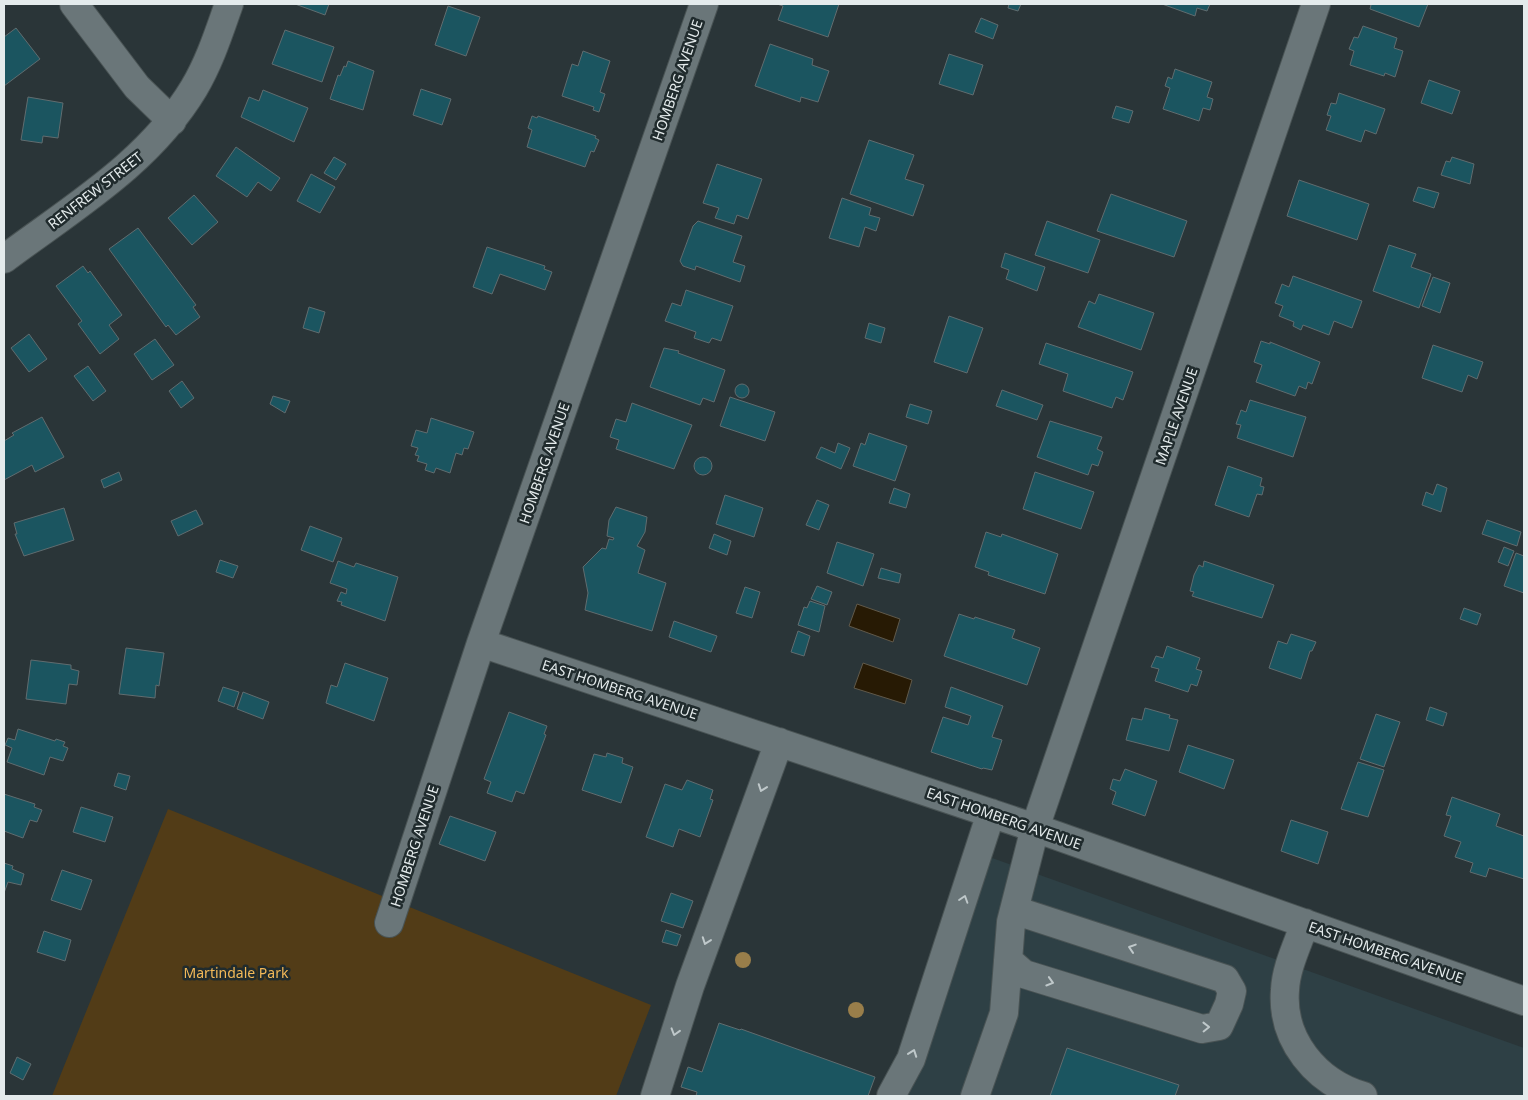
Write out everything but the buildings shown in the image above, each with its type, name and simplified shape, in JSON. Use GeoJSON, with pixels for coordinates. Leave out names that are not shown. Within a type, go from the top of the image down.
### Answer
{"type":"FeatureCollection","features":[{"type":"Feature","properties":{"kind":"street"},"geometry":{"type":"LineString","coordinates":[[74,4],[137,87],[172,121]]}},
{"type":"Feature","properties":{"kind":"street","name":"RENFREW STREET"},"geometry":{"type":"LineString","coordinates":[[4,259],[128,167],[172,121],[194,88],[210,58],[229,4]]}},
{"type":"Feature","properties":{"kind":"street","name":"HOMBERG AVENUE"},"geometry":{"type":"LineString","coordinates":[[389,923],[481,643],[704,4]]}},
{"type":"Feature","properties":{"kind":"street","name":"MAPLE AVENUE"},"geometry":{"type":"LineString","coordinates":[[975,1096],[1004,1013],[1014,910],[1035,828],[1316,4]]}},
{"type":"Feature","properties":{"kind":"street","name":"EAST HOMBERG AVENUE"},"geometry":{"type":"LineString","coordinates":[[481,643],[1035,828],[1524,1000]]}},
{"type":"Feature","properties":{"kind":"street"},"geometry":{"type":"LineString","coordinates":[[655,1096],[690,986],[779,742]]}},
{"type":"Feature","properties":{"kind":"street"},"geometry":{"type":"LineString","coordinates":[[891,1096],[911,1059],[991,813]]}},
{"type":"Feature","properties":{"kind":"street"},"geometry":{"type":"LineString","coordinates":[[1008,960],[1024,974],[1202,1028],[1219,1026],[1229,1004],[1232,991],[1225,979],[1014,910]]}},
{"type":"Feature","properties":{"kind":"street"},"geometry":{"type":"LineString","coordinates":[[1305,923],[1284,990],[1291,1033],[1302,1055],[1312,1067],[1329,1081],[1363,1096]]}},
{"type":"Feature","properties":{"kind":"shaded area"},"geometry":{"type":"Polygon","coordinates":[[[857,604],[900,619],[893,642],[849,626],[857,604]]]}},
{"type":"Feature","properties":{"kind":"shaded area"},"geometry":{"type":"Polygon","coordinates":[[[863,663],[912,680],[905,704],[854,688],[863,663]]]}},
{"type":"Feature","properties":{"kind":"shaded area"},"geometry":{"type":"Polygon","coordinates":[[[981,854],[1524,1048],[1524,1096],[905,1096],[981,854]]]}},
{"type":"Feature","properties":{"kind":"green space","name":"Martindale Park"},"geometry":{"type":"Polygon","coordinates":[[[168,809],[651,1005],[616,1096],[52,1096],[168,809]]]}}]}
